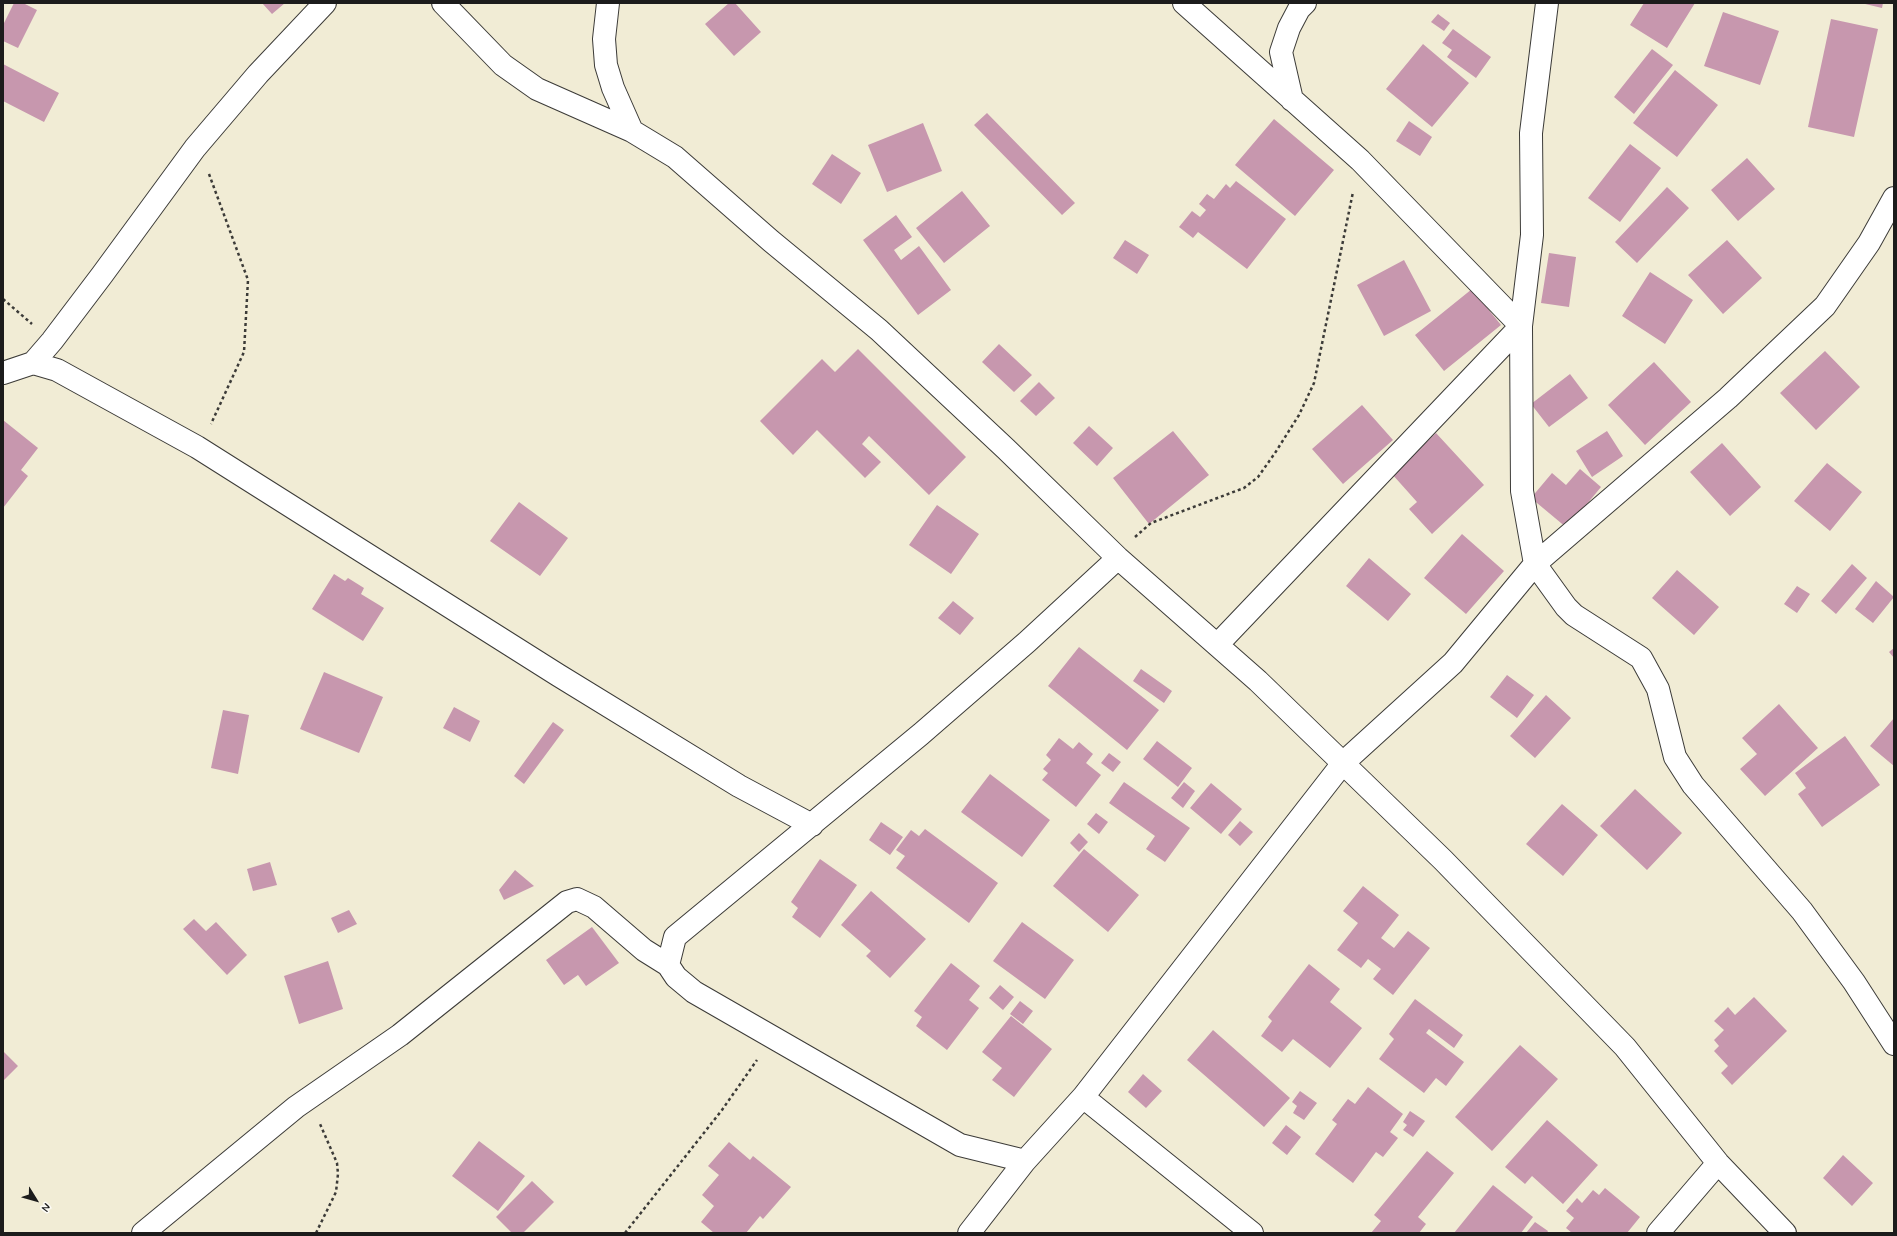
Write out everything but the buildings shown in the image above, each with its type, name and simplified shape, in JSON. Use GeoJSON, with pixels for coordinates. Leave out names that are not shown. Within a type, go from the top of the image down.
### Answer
{"type":"FeatureCollection","features":[{"type":"Feature","properties":{"kind":"street"},"geometry":{"type":"LineString","coordinates":[[3,373],[34,363],[52,341],[195,148],[258,74],[325,3]]}},
{"type":"Feature","properties":{"kind":"street"},"geometry":{"type":"LineString","coordinates":[[442,3],[503,65],[536,89],[632,131],[675,157],[771,241],[879,330],[1006,449],[1116,556],[1258,681],[1443,860],[1625,1047],[1718,1163],[1785,1233]]}},
{"type":"Feature","properties":{"kind":"street"},"geometry":{"type":"LineString","coordinates":[[608,3],[604,39],[606,65],[613,88],[632,131]]}},
{"type":"Feature","properties":{"kind":"street"},"geometry":{"type":"LineString","coordinates":[[1184,3],[1360,160],[1521,326]]}},
{"type":"Feature","properties":{"kind":"street"},"geometry":{"type":"LineString","coordinates":[[1292,100],[1281,52],[1289,28],[1299,9],[1305,3]]}},
{"type":"Feature","properties":{"kind":"street"},"geometry":{"type":"LineString","coordinates":[[1547,3],[1531,133],[1532,235],[1521,326],[1522,491],[1535,564],[1566,608],[1574,616],[1641,658],[1658,689],[1675,757],[1693,785],[1802,911],[1854,982],[1894,1044]]}},
{"type":"Feature","properties":{"kind":"street"},"geometry":{"type":"LineString","coordinates":[[969,1233],[1025,1161],[1083,1097],[1343,763],[1453,663],[1535,564],[1728,398],[1825,306],[1869,243],[1894,198]]}},
{"type":"Feature","properties":{"kind":"street"},"geometry":{"type":"LineString","coordinates":[[1217,645],[1521,326]]}},
{"type":"Feature","properties":{"kind":"street"},"geometry":{"type":"LineString","coordinates":[[34,363],[57,370],[197,447],[558,675],[740,786],[812,825]]}},
{"type":"Feature","properties":{"kind":"street"},"geometry":{"type":"LineString","coordinates":[[668,965],[675,937],[921,734],[1027,642],[1116,556]]}},
{"type":"Feature","properties":{"kind":"street"},"geometry":{"type":"LineString","coordinates":[[143,1233],[309,1098],[400,1034],[567,902],[577,899],[594,907],[644,950],[668,965],[676,977],[694,992],[960,1145],[1025,1161]]}},
{"type":"Feature","properties":{"kind":"street"},"geometry":{"type":"LineString","coordinates":[[1083,1097],[1252,1233]]}},
{"type":"Feature","properties":{"kind":"street"},"geometry":{"type":"LineString","coordinates":[[1658,1233],[1718,1163]]}},
{"type":"Feature","properties":{"kind":"path"},"geometry":{"type":"LineString","coordinates":[[195,148],[211,177],[248,280],[244,352],[212,423],[197,447]]}},
{"type":"Feature","properties":{"kind":"path"},"geometry":{"type":"LineString","coordinates":[[1116,556],[1151,523],[1244,488],[1258,477],[1276,453],[1298,415],[1314,383],[1360,160]]}},
{"type":"Feature","properties":{"kind":"path"},"geometry":{"type":"LineString","coordinates":[[3,299],[52,341]]}},
{"type":"Feature","properties":{"kind":"path"},"geometry":{"type":"LineString","coordinates":[[624,1233],[722,1110],[773,1037]]}},
{"type":"Feature","properties":{"kind":"path"},"geometry":{"type":"LineString","coordinates":[[309,1098],[337,1163],[338,1174],[336,1192],[316,1233]]}}]}
